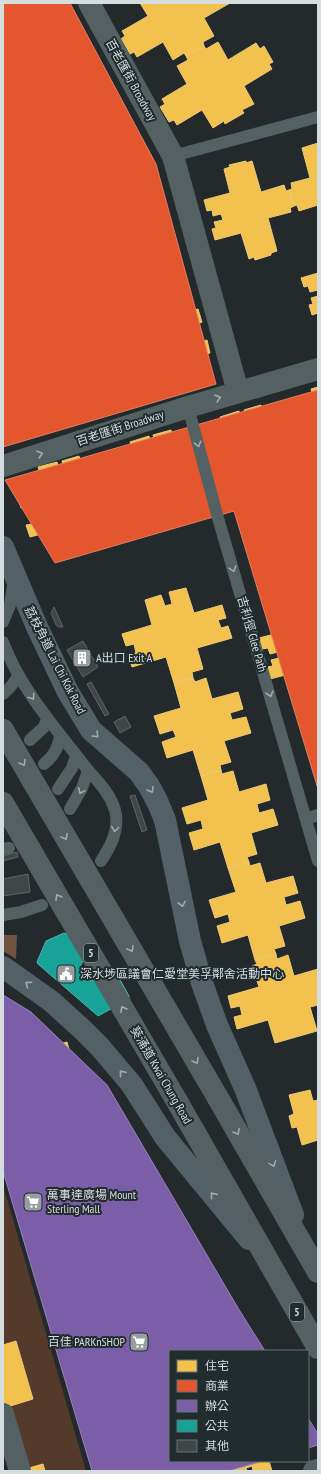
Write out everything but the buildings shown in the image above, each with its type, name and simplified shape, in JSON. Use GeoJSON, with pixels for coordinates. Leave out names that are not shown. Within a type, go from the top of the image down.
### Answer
{"type":"FeatureCollection","features":[{"type":"Feature","properties":{"kind":"highway"},"geometry":{"type":"LineString","coordinates":[[3,730],[318,1272]]}},
{"type":"Feature","properties":{"kind":"highway","name":"葵涌道 Kwai Chung Road"},"geometry":{"type":"LineString","coordinates":[[3,803],[182,1109],[318,1348]]}},
{"type":"Feature","properties":{"kind":"main road","name":"荔枝角道 Lai Chi Kok Road"},"geometry":{"type":"LineString","coordinates":[[3,547],[51,658],[68,692],[91,730],[139,772],[149,786],[158,803],[164,820],[190,941],[202,983],[217,1025],[245,1088],[305,1248]]}},
{"type":"Feature","properties":{"kind":"main road"},"geometry":{"type":"LineString","coordinates":[[3,967],[66,1014],[112,1060],[132,1085],[166,1137],[273,1269]]}},
{"type":"Feature","properties":{"kind":"street","name":"百老匯街 Broadway"},"geometry":{"type":"LineString","coordinates":[[89,3],[174,156],[238,392]]}},
{"type":"Feature","properties":{"kind":"street","name":"百老匯街 Broadway"},"geometry":{"type":"LineString","coordinates":[[3,466],[188,407],[318,369]]}},
{"type":"Feature","properties":{"kind":"street"},"geometry":{"type":"LineString","coordinates":[[3,1414],[20,1471]]}},
{"type":"Feature","properties":{"kind":"street"},"geometry":{"type":"LineString","coordinates":[[314,1471],[318,1470]]}},
{"type":"Feature","properties":{"kind":"lane"},"geometry":{"type":"LineString","coordinates":[[174,156],[318,117]]}},
{"type":"Feature","properties":{"kind":"lane","name":"吉利徑 Glee Path"},"geometry":{"type":"LineString","coordinates":[[188,407],[218,518],[318,861]]}},
{"type":"Feature","properties":{"kind":"lane"},"geometry":{"type":"LineString","coordinates":[[3,622],[10,606],[15,576]]}},
{"type":"Feature","properties":{"kind":"lane"},"geometry":{"type":"LineString","coordinates":[[3,645],[7,663],[18,675],[60,736],[88,771],[102,785],[111,798],[115,811],[116,827],[112,844],[101,861]]}},
{"type":"Feature","properties":{"kind":"lane"},"geometry":{"type":"LineString","coordinates":[[3,694],[16,681],[18,675]]}},
{"type":"Feature","properties":{"kind":"lane"},"geometry":{"type":"LineString","coordinates":[[30,740],[44,727],[47,719]]}},
{"type":"Feature","properties":{"kind":"lane"},"geometry":{"type":"LineString","coordinates":[[44,764],[55,754],[60,736]]}},
{"type":"Feature","properties":{"kind":"lane"},"geometry":{"type":"LineString","coordinates":[[58,789],[72,768],[76,756]]}},
{"type":"Feature","properties":{"kind":"lane"},"geometry":{"type":"LineString","coordinates":[[70,809],[82,788],[88,771]]}},
{"type":"Feature","properties":{"kind":"lane"},"geometry":{"type":"LineString","coordinates":[[306,819],[318,815]]}},
{"type":"Feature","properties":{"kind":"lane"},"geometry":{"type":"LineString","coordinates":[[3,915],[20,912],[42,905]]}},
{"type":"Feature","properties":{"kind":"shaded area"},"geometry":{"type":"Polygon","coordinates":[[[3,935],[17,935],[16,959],[3,951],[3,935]]]}},
{"type":"Feature","properties":{"kind":"shaded area"},"geometry":{"type":"Polygon","coordinates":[[[3,1185],[86,1471],[15,1471],[3,1431],[3,1185]]]}},
{"type":"Feature","properties":{"kind":"place","name":"A出口 Exit A"},"geometry":{"type":"Point","coordinates":[82,658]}},
{"type":"Feature","properties":{"kind":"place","name":"深水埗區議會仁愛堂美孚鄰舍活動中心"},"geometry":{"type":"Point","coordinates":[66,974]}},
{"type":"Feature","properties":{"kind":"place","name":"萬事達廣場 Mount Sterling Mall"},"geometry":{"type":"Point","coordinates":[33,1202]}},
{"type":"Feature","properties":{"kind":"place","name":"百佳 PARKnSHOP"},"geometry":{"type":"Point","coordinates":[139,1342]}}]}
